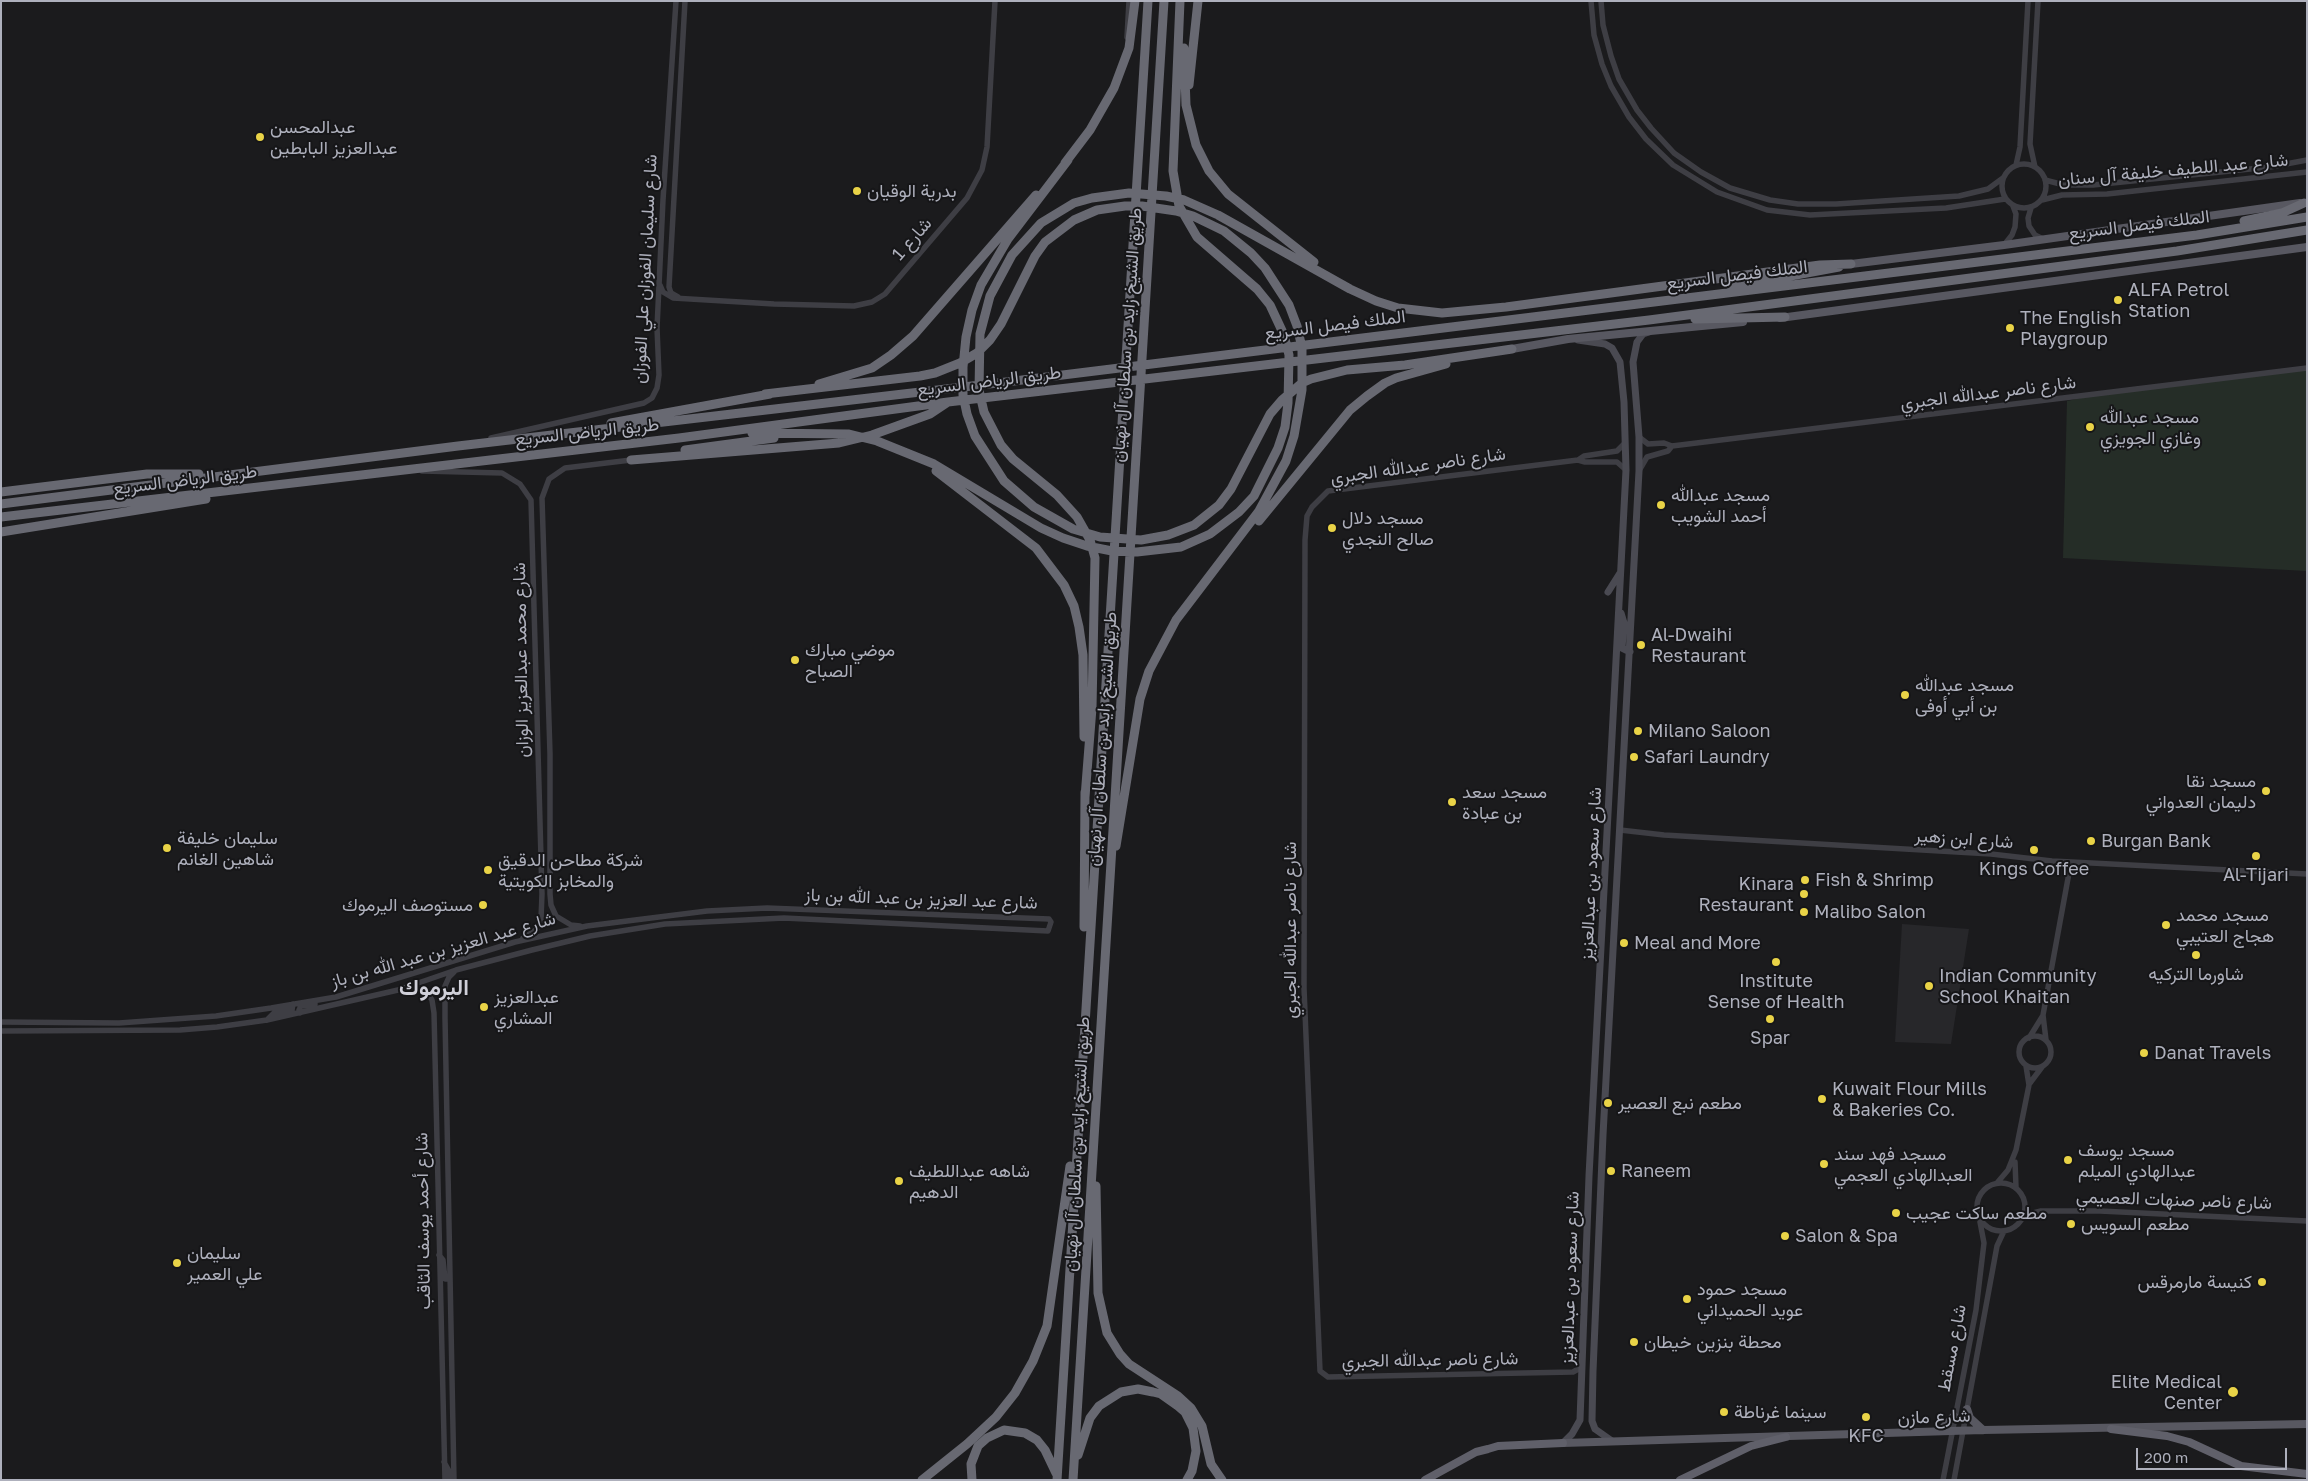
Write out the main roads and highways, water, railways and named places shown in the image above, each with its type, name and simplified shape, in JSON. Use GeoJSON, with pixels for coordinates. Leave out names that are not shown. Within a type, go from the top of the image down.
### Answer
{"type":"FeatureCollection","features":[{"type":"Feature","properties":{"kind":"highway"},"geometry":{"type":"LineString","coordinates":[[1136,1],[1126,57],[1105,107],[1008,240],[981,285],[972,310],[963,367],[963,395],[975,436],[1004,481],[1034,508],[1086,533],[1113,539],[1141,540],[1168,535],[1194,525],[1219,505],[1231,489],[1270,414],[1282,400],[1302,383],[1347,370],[1405,365],[1512,349]]}},
{"type":"Feature","properties":{"kind":"highway","name":"طريق الشيخ زايد بن سلطان آل نهيان"},"geometry":{"type":"LineString","coordinates":[[1057,1478],[1087,966],[1148,1]]}},
{"type":"Feature","properties":{"kind":"highway","name":"طريق الشيخ زايد بن سلطان آل نهيان"},"geometry":{"type":"LineString","coordinates":[[1073,1478],[1164,1]]}},
{"type":"Feature","properties":{"kind":"highway"},"geometry":{"type":"LineString","coordinates":[[679,438],[733,434],[814,432],[849,434],[877,441],[934,464],[1041,528],[1087,546],[1137,552],[1162,550],[1190,544],[1210,534],[1239,512],[1254,496],[1280,441],[1288,403],[1289,355],[1284,335],[1270,305],[1257,289],[1197,237],[1179,206],[1173,171],[1180,1]]}},
{"type":"Feature","properties":{"kind":"highway"},"geometry":{"type":"LineString","coordinates":[[1186,106],[1198,1]]}},
{"type":"Feature","properties":{"kind":"highway"},"geometry":{"type":"LineString","coordinates":[[1180,16],[1183,38],[1186,106],[1196,145],[1209,171],[1218,183],[1261,222],[1350,289]]}},
{"type":"Feature","properties":{"kind":"highway"},"geometry":{"type":"LineString","coordinates":[[559,435],[655,414],[850,376],[872,368],[913,336],[1068,160]]}},
{"type":"Feature","properties":{"kind":"highway"},"geometry":{"type":"LineString","coordinates":[[1087,966],[1083,900],[1086,797],[1092,708],[1094,558],[1090,540],[1077,517],[1057,495],[1014,459],[992,430],[984,412],[979,390],[980,334],[985,311],[1005,265],[1034,230],[1057,212],[1074,203],[1129,193],[1166,196],[1184,200],[1218,215],[1350,289],[1376,301],[1398,308],[1452,313],[1810,266],[1851,264]]}},
{"type":"Feature","properties":{"kind":"highway"},"geometry":{"type":"LineString","coordinates":[[2197,235],[2215,227],[2273,215],[2305,202]]}},
{"type":"Feature","properties":{"kind":"highway"},"geometry":{"type":"LineString","coordinates":[[765,394],[889,380],[944,370],[976,353],[990,340],[1001,324],[1026,273],[1045,242],[1074,220],[1108,208],[1142,206],[1192,216],[1224,231],[1252,253],[1265,268],[1289,305],[1297,326],[1302,348],[1302,390],[1294,436],[1289,453],[1259,511],[1176,620],[1149,671],[1140,699],[1108,888]]}},
{"type":"Feature","properties":{"kind":"highway","name":"الملك فيصل السريع"},"geometry":{"type":"LineString","coordinates":[[1171,362],[2197,235],[2307,217]]}},
{"type":"Feature","properties":{"kind":"highway","name":"الملك فيصل السريع"},"geometry":{"type":"LineString","coordinates":[[1176,375],[1266,363],[1649,320],[2176,251],[2307,230]]}},
{"type":"Feature","properties":{"kind":"highway"},"geometry":{"type":"LineString","coordinates":[[1681,298],[1703,292],[1821,272],[1851,264]]}},
{"type":"Feature","properties":{"kind":"highway"},"geometry":{"type":"LineString","coordinates":[[1649,320],[1785,317]]}},
{"type":"Feature","properties":{"kind":"highway"},"geometry":{"type":"LineString","coordinates":[[1176,620],[1350,410],[1367,396],[1385,383],[1416,371],[1512,349]]}},
{"type":"Feature","properties":{"kind":"highway","name":"طريق الرياض السريع"},"geometry":{"type":"LineString","coordinates":[[1,504],[458,446],[1171,362]]}},
{"type":"Feature","properties":{"kind":"highway","name":"طريق الرياض السريع"},"geometry":{"type":"LineString","coordinates":[[1,517],[679,438],[1176,375]]}},
{"type":"Feature","properties":{"kind":"highway"},"geometry":{"type":"LineString","coordinates":[[814,432],[645,455],[631,460],[839,443],[888,429],[930,414],[952,402]]}},
{"type":"Feature","properties":{"kind":"highway"},"geometry":{"type":"LineString","coordinates":[[905,451],[939,473],[1021,535],[1052,567],[1066,591],[1080,627],[1083,654],[1086,797]]}},
{"type":"Feature","properties":{"kind":"highway"},"geometry":{"type":"LineString","coordinates":[[1,491],[147,474],[235,474]]}},
{"type":"Feature","properties":{"kind":"highway"},"geometry":{"type":"LineString","coordinates":[[1,532],[187,503],[263,487]]}},
{"type":"Feature","properties":{"kind":"highway"},"geometry":{"type":"LineString","coordinates":[[922,1480],[967,1444],[996,1417],[1022,1381],[1043,1339],[1053,1292],[1079,1104]]}},
{"type":"Feature","properties":{"kind":"highway"},"geometry":{"type":"LineString","coordinates":[[1096,1107],[1098,1293],[1103,1323],[1114,1345],[1129,1364],[1178,1396],[1191,1408],[1202,1426],[1212,1464],[1222,1480]]}},
{"type":"Feature","properties":{"kind":"highway"},"geometry":{"type":"LineString","coordinates":[[1073,1478],[1084,1435],[1094,1412],[1112,1396],[1138,1389],[1161,1394],[1178,1406],[1189,1419],[1196,1440],[1196,1451],[1192,1471],[1187,1480]]}},
{"type":"Feature","properties":{"kind":"highway"},"geometry":{"type":"LineString","coordinates":[[2112,1429],[2167,1436],[2189,1442],[2241,1466],[2307,1474]]}},
{"type":"Feature","properties":{"kind":"highway"},"geometry":{"type":"LineString","coordinates":[[972,1480],[971,1464],[978,1446],[993,1435],[1011,1430],[1025,1433],[1036,1440],[1045,1450],[1057,1478]]}},
{"type":"Feature","properties":{"kind":"highway"},"geometry":{"type":"LineString","coordinates":[[1680,1480],[1757,1444],[1786,1437]]}},
{"type":"Feature","properties":{"kind":"highway"},"geometry":{"type":"LineString","coordinates":[[1425,1480],[1476,1452],[1488,1448],[1563,1443]]}},
{"type":"Feature","properties":{"kind":"main road","name":"الملك فيصل السريع"},"geometry":{"type":"LineString","coordinates":[[1851,264],[2004,245],[2305,202]]}},
{"type":"Feature","properties":{"kind":"main road"},"geometry":{"type":"LineString","coordinates":[[1512,349],[1568,339],[1785,317],[2307,246]]}},
{"type":"Feature","properties":{"kind":"main road","name":"شارع سعود بن عبدالعزيز"},"geometry":{"type":"LineString","coordinates":[[1592,1421],[1595,1302],[1639,471],[1634,349],[1643,334],[1652,331]]}},
{"type":"Feature","properties":{"kind":"main road","name":"شارع سعود بن عبدالعزيز"},"geometry":{"type":"LineString","coordinates":[[1568,339],[1605,344],[1612,348],[1620,362],[1626,442],[1622,570],[1594,1096],[1582,1367],[1578,1374],[1580,1420]]}},
{"type":"Feature","properties":{"kind":"main road"},"geometry":{"type":"LineString","coordinates":[[1624,402],[1631,398],[1636,401]]}},
{"type":"Feature","properties":{"kind":"main road"},"geometry":{"type":"LineString","coordinates":[[1608,592],[1622,570]]}},
{"type":"Feature","properties":{"kind":"main road"},"geometry":{"type":"LineString","coordinates":[[1620,611],[1624,623],[1622,648],[1630,652]]}},
{"type":"Feature","properties":{"kind":"main road"},"geometry":{"type":"LineString","coordinates":[[1617,662],[1623,659],[1629,662]]}},
{"type":"Feature","properties":{"kind":"main road"},"geometry":{"type":"LineString","coordinates":[[1595,1084],[1600,1088],[1606,1085]]}},
{"type":"Feature","properties":{"kind":"main road"},"geometry":{"type":"LineString","coordinates":[[1594,1096],[1601,1094],[1605,1100]]}},
{"type":"Feature","properties":{"kind":"main road"},"geometry":{"type":"LineString","coordinates":[[1584,1303],[1590,1305],[1595,1302]]}},
{"type":"Feature","properties":{"kind":"main road"},"geometry":{"type":"LineString","coordinates":[[1584,1316],[1590,1313],[1595,1317]]}},
{"type":"Feature","properties":{"kind":"main road"},"geometry":{"type":"LineString","coordinates":[[1967,1409],[1970,1418],[1983,1430]]}},
{"type":"Feature","properties":{"kind":"main road"},"geometry":{"type":"LineString","coordinates":[[1939,1432],[1954,1416]]}},
{"type":"Feature","properties":{"kind":"main road"},"geometry":{"type":"LineString","coordinates":[[1563,1443],[1572,1434],[1580,1420],[1585,1423],[1592,1421],[1595,1429],[1612,1441]]}},
{"type":"Feature","properties":{"kind":"main road","name":"شارع مازن"},"geometry":{"type":"LineString","coordinates":[[1563,1443],[1962,1430],[2112,1429],[2307,1424]]}},
{"type":"Feature","properties":{"kind":"place","name":"عبدالمحسن عبدالعزيز البابطين"},"geometry":{"type":"Point","coordinates":[260,137]}},
{"type":"Feature","properties":{"kind":"place","name":"بدرية الوقيان"},"geometry":{"type":"Point","coordinates":[857,191]}},
{"type":"Feature","properties":{"kind":"place","name":"ALFA Petrol Station"},"geometry":{"type":"Point","coordinates":[2118,300]}},
{"type":"Feature","properties":{"kind":"place","name":"The English Playgroup"},"geometry":{"type":"Point","coordinates":[2010,328]}},
{"type":"Feature","properties":{"kind":"place","name":"مسجد عبدالله وغازي الجويزي"},"geometry":{"type":"Point","coordinates":[2090,427]}},
{"type":"Feature","properties":{"kind":"place","name":"مسجد عبدالله أحمد الشويب"},"geometry":{"type":"Point","coordinates":[1661,505]}},
{"type":"Feature","properties":{"kind":"place","name":"مسجد دلال صالح النجدي"},"geometry":{"type":"Point","coordinates":[1332,528]}},
{"type":"Feature","properties":{"kind":"place","name":"Al-Dwaihi Restaurant"},"geometry":{"type":"Point","coordinates":[1641,645]}},
{"type":"Feature","properties":{"kind":"place","name":"موضي مبارك الصباح"},"geometry":{"type":"Point","coordinates":[795,660]}},
{"type":"Feature","properties":{"kind":"place","name":"مسجد عبدالله بن أبي أوفى"},"geometry":{"type":"Point","coordinates":[1905,695]}},
{"type":"Feature","properties":{"kind":"place","name":"Milano Saloon"},"geometry":{"type":"Point","coordinates":[1638,731]}},
{"type":"Feature","properties":{"kind":"place","name":"Safari Laundry"},"geometry":{"type":"Point","coordinates":[1634,757]}},
{"type":"Feature","properties":{"kind":"place","name":"مسجد نقا دليمان العدواني"},"geometry":{"type":"Point","coordinates":[2266,791]}},
{"type":"Feature","properties":{"kind":"place","name":"مسجد سعد بن عبادة"},"geometry":{"type":"Point","coordinates":[1452,802]}},
{"type":"Feature","properties":{"kind":"place","name":"Burgan Bank"},"geometry":{"type":"Point","coordinates":[2091,841]}},
{"type":"Feature","properties":{"kind":"place","name":"سليمان خليفة شاهين الغانم"},"geometry":{"type":"Point","coordinates":[167,848]}},
{"type":"Feature","properties":{"kind":"place","name":"Kings Coffee"},"geometry":{"type":"Point","coordinates":[2034,850]}},
{"type":"Feature","properties":{"kind":"place","name":"Al-Tijari"},"geometry":{"type":"Point","coordinates":[2256,856]}},
{"type":"Feature","properties":{"kind":"place","name":"شركة مطاحن الدقيق والمخابز الكويتية"},"geometry":{"type":"Point","coordinates":[488,870]}},
{"type":"Feature","properties":{"kind":"place","name":"Fish & Shrimp"},"geometry":{"type":"Point","coordinates":[1805,880]}},
{"type":"Feature","properties":{"kind":"place","name":"Kinara Restaurant"},"geometry":{"type":"Point","coordinates":[1804,894]}},
{"type":"Feature","properties":{"kind":"place","name":"مستوصف اليرموك"},"geometry":{"type":"Point","coordinates":[483,905]}},
{"type":"Feature","properties":{"kind":"place","name":"Malibo Salon"},"geometry":{"type":"Point","coordinates":[1804,912]}},
{"type":"Feature","properties":{"kind":"place","name":"مسجد محمد هجاج العتيبي"},"geometry":{"type":"Point","coordinates":[2166,925]}},
{"type":"Feature","properties":{"kind":"place","name":"Meal and More"},"geometry":{"type":"Point","coordinates":[1624,943]}},
{"type":"Feature","properties":{"kind":"place","name":"شاورما التركيه"},"geometry":{"type":"Point","coordinates":[2196,955]}},
{"type":"Feature","properties":{"kind":"place","name":"Institute Sense of Health"},"geometry":{"type":"Point","coordinates":[1776,962]}},
{"type":"Feature","properties":{"kind":"place","name":"Indian Community School Khaitan"},"geometry":{"type":"Point","coordinates":[1929,986]}},
{"type":"Feature","properties":{"kind":"place","name":"عبدالعزيز المشاري"},"geometry":{"type":"Point","coordinates":[484,1007]}},
{"type":"Feature","properties":{"kind":"place","name":"Spar"},"geometry":{"type":"Point","coordinates":[1770,1019]}},
{"type":"Feature","properties":{"kind":"place","name":"Danat Travels"},"geometry":{"type":"Point","coordinates":[2144,1053]}},
{"type":"Feature","properties":{"kind":"place","name":"Kuwait Flour Mills & Bakeries Co."},"geometry":{"type":"Point","coordinates":[1822,1099]}},
{"type":"Feature","properties":{"kind":"place","name":"مطعم نبع العصير"},"geometry":{"type":"Point","coordinates":[1608,1103]}},
{"type":"Feature","properties":{"kind":"place","name":"مسجد يوسف عبدالهادي الميلم"},"geometry":{"type":"Point","coordinates":[2068,1160]}},
{"type":"Feature","properties":{"kind":"place","name":"مسجد فهد سند العبدالهادي العجمي"},"geometry":{"type":"Point","coordinates":[1824,1164]}},
{"type":"Feature","properties":{"kind":"place","name":"Raneem"},"geometry":{"type":"Point","coordinates":[1611,1171]}},
{"type":"Feature","properties":{"kind":"place","name":"شاهه عبداللطيف الدهيم"},"geometry":{"type":"Point","coordinates":[899,1181]}},
{"type":"Feature","properties":{"kind":"place","name":"مطعم ساكت عجيب"},"geometry":{"type":"Point","coordinates":[1896,1213]}},
{"type":"Feature","properties":{"kind":"place","name":"مطعم السويس"},"geometry":{"type":"Point","coordinates":[2071,1224]}},
{"type":"Feature","properties":{"kind":"place","name":"Salon & Spa"},"geometry":{"type":"Point","coordinates":[1785,1236]}},
{"type":"Feature","properties":{"kind":"place","name":"سليمان علي العمير"},"geometry":{"type":"Point","coordinates":[177,1263]}},
{"type":"Feature","properties":{"kind":"place","name":"كنيسة مارمرقس"},"geometry":{"type":"Point","coordinates":[2262,1282]}},
{"type":"Feature","properties":{"kind":"place","name":"مسجد حمود عويد الحميداني"},"geometry":{"type":"Point","coordinates":[1687,1299]}},
{"type":"Feature","properties":{"kind":"place","name":"محطة بنزين خيطان"},"geometry":{"type":"Point","coordinates":[1634,1342]}},
{"type":"Feature","properties":{"kind":"place","name":"Elite Medical Center"},"geometry":{"type":"Point","coordinates":[2233,1392]}},
{"type":"Feature","properties":{"kind":"place","name":"سينما غرناطة"},"geometry":{"type":"Point","coordinates":[1724,1412]}},
{"type":"Feature","properties":{"kind":"place","name":"KFC"},"geometry":{"type":"Point","coordinates":[1866,1417]}},
{"type":"Feature","properties":{"kind":"district","name":"اليرموك"},"geometry":{"type":"Point","coordinates":[434,988]}}]}
